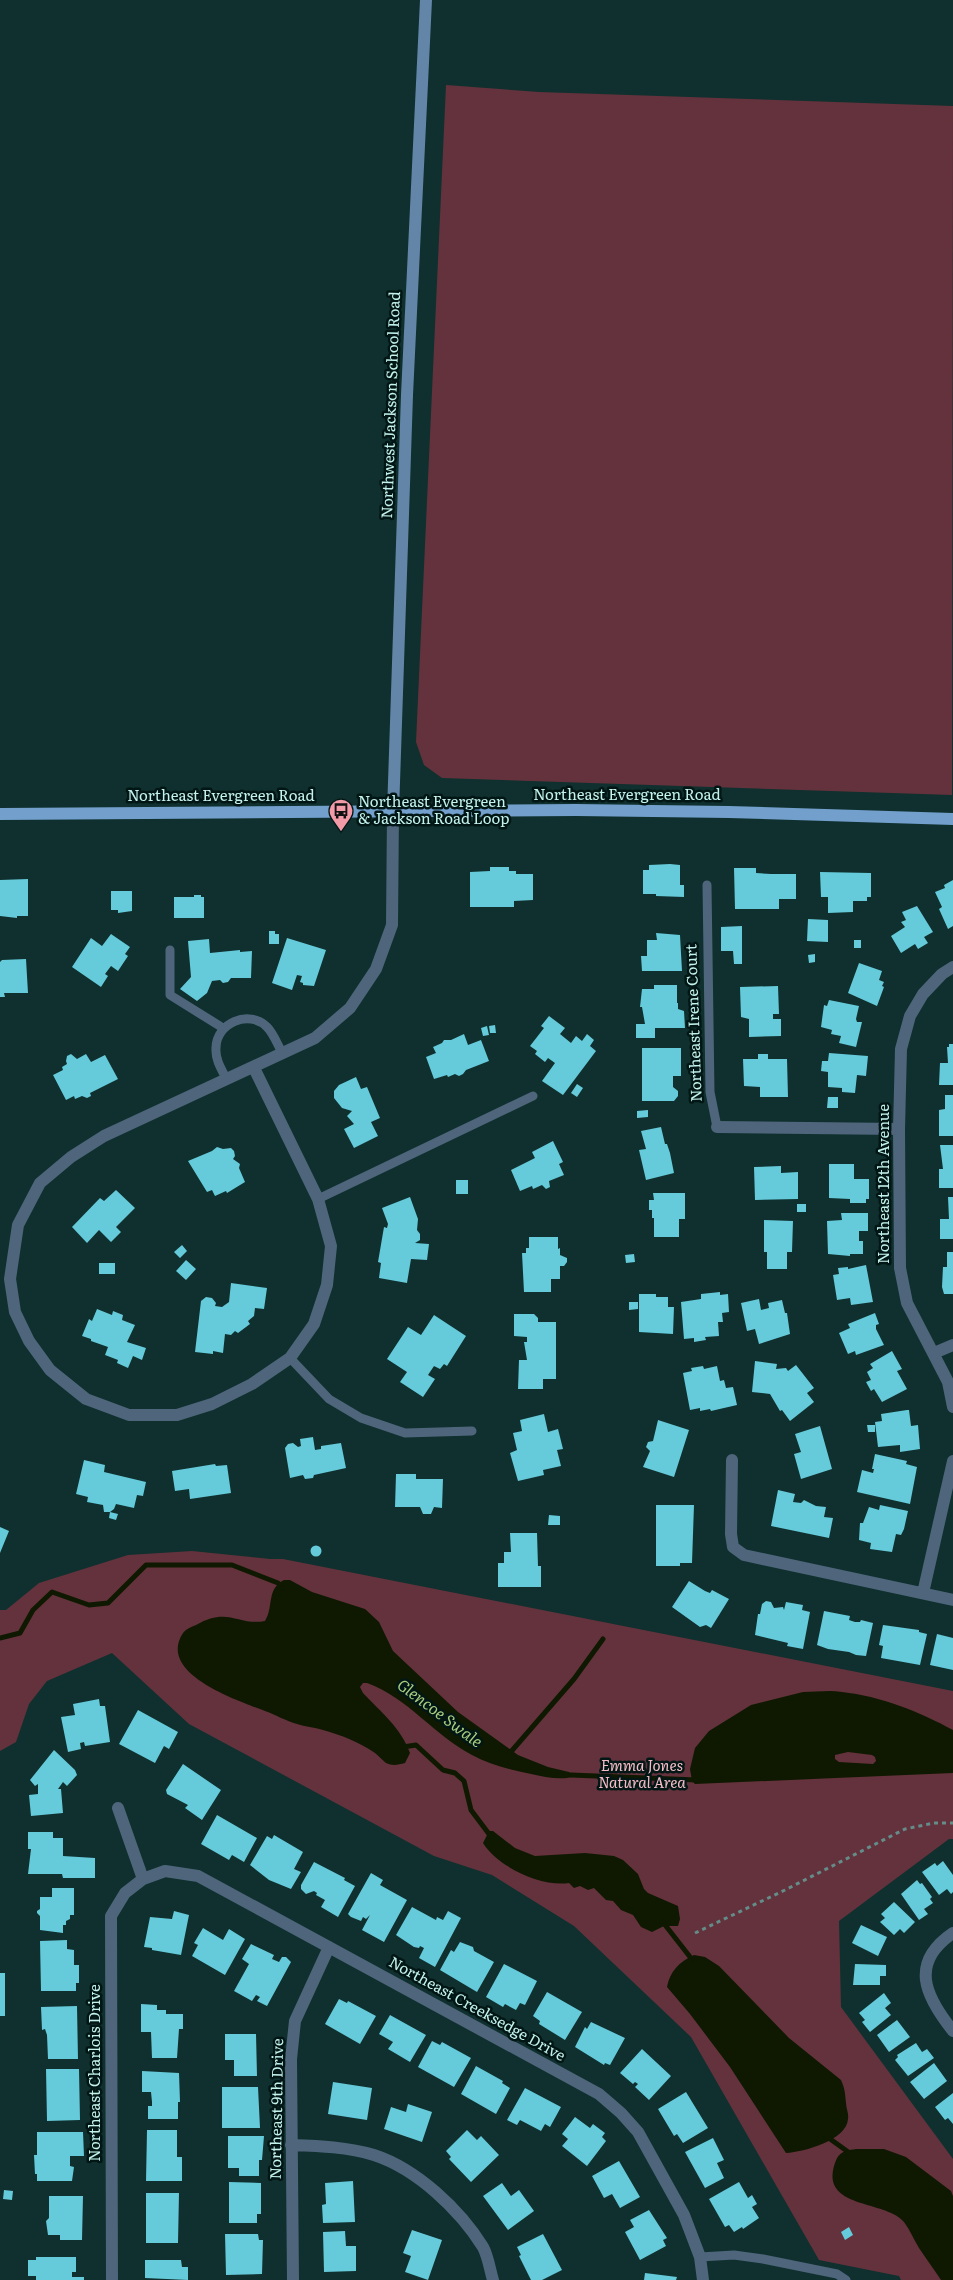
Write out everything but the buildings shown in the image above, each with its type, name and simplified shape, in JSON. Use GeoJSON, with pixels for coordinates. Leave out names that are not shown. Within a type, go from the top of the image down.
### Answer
{"type":"FeatureCollection","features":[{"type":"Feature","properties":{"kind":"main road","name":"Northwest Jackson School Road"},"geometry":{"type":"LineString","coordinates":[[393,812],[407,385],[426,0]]}},
{"type":"Feature","properties":{"kind":"main road","name":"Northeast Evergreen Road"},"geometry":{"type":"LineString","coordinates":[[0,814],[729,812],[953,819]]}},
{"type":"Feature","properties":{"kind":"street"},"geometry":{"type":"LineString","coordinates":[[254,1068],[318,1199],[331,1246],[327,1285],[314,1324],[290,1358],[252,1384],[212,1404],[177,1415],[129,1415],[86,1399],[50,1370],[28,1341],[15,1312],[5,1280],[18,1225],[40,1183],[71,1157],[104,1136],[254,1068],[315,1038],[350,1008],[376,969],[392,925],[393,812]]}},
{"type":"Feature","properties":{"kind":"street","name":"Northeast 12th Avenue"},"geometry":{"type":"LineString","coordinates":[[953,967],[942,974],[923,994],[910,1016],[902,1049],[899,1129],[900,1268],[907,1303],[948,1382],[953,1407]]}},
{"type":"Feature","properties":{"kind":"street","name":"Northeast Irene Court"},"geometry":{"type":"LineString","coordinates":[[716,1127],[899,1129]]}},
{"type":"Feature","properties":{"kind":"street"},"geometry":{"type":"LineString","coordinates":[[934,1353],[953,1345]]}},
{"type":"Feature","properties":{"kind":"street"},"geometry":{"type":"LineString","coordinates":[[732,1460],[731,1534],[733,1547],[744,1554],[953,1600]]}},
{"type":"Feature","properties":{"kind":"street"},"geometry":{"type":"LineString","coordinates":[[923,1594],[953,1461]]}},
{"type":"Feature","properties":{"kind":"street"},"geometry":{"type":"LineString","coordinates":[[118,1808],[144,1879]]}},
{"type":"Feature","properties":{"kind":"street","name":"Northeast Creeksedge Drive"},"geometry":{"type":"LineString","coordinates":[[144,1879],[166,1870],[198,1876],[599,2094],[621,2113],[638,2132],[684,2215],[700,2257],[703,2280]]}},
{"type":"Feature","properties":{"kind":"street","name":"Northeast Charlois Drive"},"geometry":{"type":"LineString","coordinates":[[112,2280],[111,1916],[125,1892],[144,1879]]}},
{"type":"Feature","properties":{"kind":"street"},"geometry":{"type":"LineString","coordinates":[[953,1933],[931,1952],[924,1970],[926,1986],[936,2010],[953,2031]]}},
{"type":"Feature","properties":{"kind":"street","name":"Northeast 9th Drive"},"geometry":{"type":"LineString","coordinates":[[293,2280],[291,2059],[295,2022],[329,1947]]}},
{"type":"Feature","properties":{"kind":"street"},"geometry":{"type":"LineString","coordinates":[[291,2145],[334,2147],[375,2156],[410,2172],[444,2200],[484,2248],[493,2280]]}},
{"type":"Feature","properties":{"kind":"lane","name":"Northeast Irene Court"},"geometry":{"type":"LineString","coordinates":[[707,885],[710,1092],[716,1127]]}},
{"type":"Feature","properties":{"kind":"lane"},"geometry":{"type":"LineString","coordinates":[[170,950],[170,995],[222,1028]]}},
{"type":"Feature","properties":{"kind":"lane"},"geometry":{"type":"LineString","coordinates":[[227,1080],[216,1053],[216,1045],[222,1028],[228,1024],[243,1019],[261,1022],[268,1027],[283,1054]]}},
{"type":"Feature","properties":{"kind":"lane"},"geometry":{"type":"LineString","coordinates":[[318,1199],[533,1096]]}},
{"type":"Feature","properties":{"kind":"lane"},"geometry":{"type":"LineString","coordinates":[[290,1358],[329,1399],[361,1418],[405,1433],[472,1431]]}},
{"type":"Feature","properties":{"kind":"lane"},"geometry":{"type":"LineString","coordinates":[[700,2257],[734,2255],[763,2259],[837,2274],[846,2280]]}},
{"type":"Feature","properties":{"kind":"path"},"geometry":{"type":"LineString","coordinates":[[695,1933],[820,1873],[905,1829],[934,1823],[953,1823]]}},
{"type":"Feature","properties":{"kind":"green space"},"geometry":{"type":"Polygon","coordinates":[[[446,85],[539,92],[953,106],[952,795],[442,778],[424,765],[416,742],[446,85]]]}},
{"type":"Feature","properties":{"kind":"green space","name":"Emma Jones Natural Area"},"geometry":{"type":"Polygon","coordinates":[[[192,1551],[283,1559],[953,1691],[953,1839],[949,1839],[839,1921],[841,2007],[953,2159],[953,2280],[901,2280],[899,2276],[819,2260],[691,2037],[574,1926],[492,1875],[434,1856],[189,1724],[112,1653],[47,1681],[29,1704],[16,1742],[0,1751],[0,1610],[6,1610],[39,1583],[128,1555],[192,1551]]]}},
{"type":"Feature","properties":{"kind":"water"},"geometry":{"type":"Polygon","coordinates":[[[284,1580],[290,1580],[312,1592],[365,1609],[379,1622],[393,1651],[458,1712],[518,1755],[576,1776],[559,1778],[542,1776],[501,1767],[479,1759],[458,1747],[395,1698],[382,1690],[363,1683],[360,1687],[363,1693],[396,1728],[410,1753],[405,1763],[388,1764],[375,1753],[356,1742],[330,1732],[293,1723],[221,1693],[190,1673],[181,1661],[178,1648],[184,1632],[216,1617],[256,1622],[265,1621],[268,1616],[272,1593],[278,1584],[284,1580]]]}},
{"type":"Feature","properties":{"kind":"water"},"geometry":{"type":"Polygon","coordinates":[[[828,1691],[856,1694],[885,1701],[927,1717],[953,1730],[953,1773],[695,1784],[692,1781],[690,1769],[695,1748],[709,1731],[751,1705],[803,1692],[828,1691]],[[848,1752],[835,1755],[835,1759],[839,1762],[873,1764],[876,1761],[872,1755],[848,1752]]]}},
{"type":"Feature","properties":{"kind":"water"},"geometry":{"type":"Polygon","coordinates":[[[489,1831],[493,1831],[515,1848],[535,1856],[585,1853],[614,1856],[623,1860],[638,1874],[644,1889],[648,1893],[678,1906],[680,1919],[678,1926],[664,1926],[652,1932],[641,1927],[633,1915],[621,1910],[613,1901],[606,1900],[594,1888],[588,1890],[580,1886],[574,1888],[569,1883],[546,1882],[509,1867],[490,1852],[483,1843],[489,1831]]]}},
{"type":"Feature","properties":{"kind":"water"},"geometry":{"type":"Polygon","coordinates":[[[694,1955],[705,1957],[719,1966],[789,2038],[841,2080],[845,2091],[848,2117],[846,2126],[833,2139],[803,2150],[786,2153],[730,2067],[667,1987],[670,1976],[676,1968],[694,1955]]]}},
{"type":"Feature","properties":{"kind":"water"},"geometry":{"type":"Polygon","coordinates":[[[856,2149],[884,2149],[906,2157],[951,2191],[953,2196],[953,2280],[941,2280],[904,2222],[895,2215],[843,2195],[835,2187],[832,2175],[837,2158],[843,2152],[856,2149]]]}},
{"type":"Feature","properties":{"kind":"waterway","name":"Glencoe Swale"},"geometry":{"type":"LineString","coordinates":[[0,1638],[20,1633],[33,1610],[52,1592],[89,1605],[108,1603],[146,1565],[232,1565],[278,1583],[282,1588]]}},
{"type":"Feature","properties":{"kind":"waterway"},"geometry":{"type":"LineString","coordinates":[[509,1754],[574,1679],[603,1639]]}},
{"type":"Feature","properties":{"kind":"waterway"},"geometry":{"type":"LineString","coordinates":[[403,1747],[416,1745],[443,1770],[455,1773],[464,1781],[471,1810],[492,1838]]}},
{"type":"Feature","properties":{"kind":"waterway","name":"Glencoe Swale"},"geometry":{"type":"LineString","coordinates":[[571,1775],[697,1780]]}},
{"type":"Feature","properties":{"kind":"waterway"},"geometry":{"type":"LineString","coordinates":[[662,1921],[694,1962]]}},
{"type":"Feature","properties":{"kind":"waterway"},"geometry":{"type":"LineString","coordinates":[[826,2136],[851,2154]]}},
{"type":"Feature","properties":{"kind":"place","name":"Northeast Evergreen & Jackson Road Loop"},"geometry":{"type":"Point","coordinates":[341,832]}}]}
